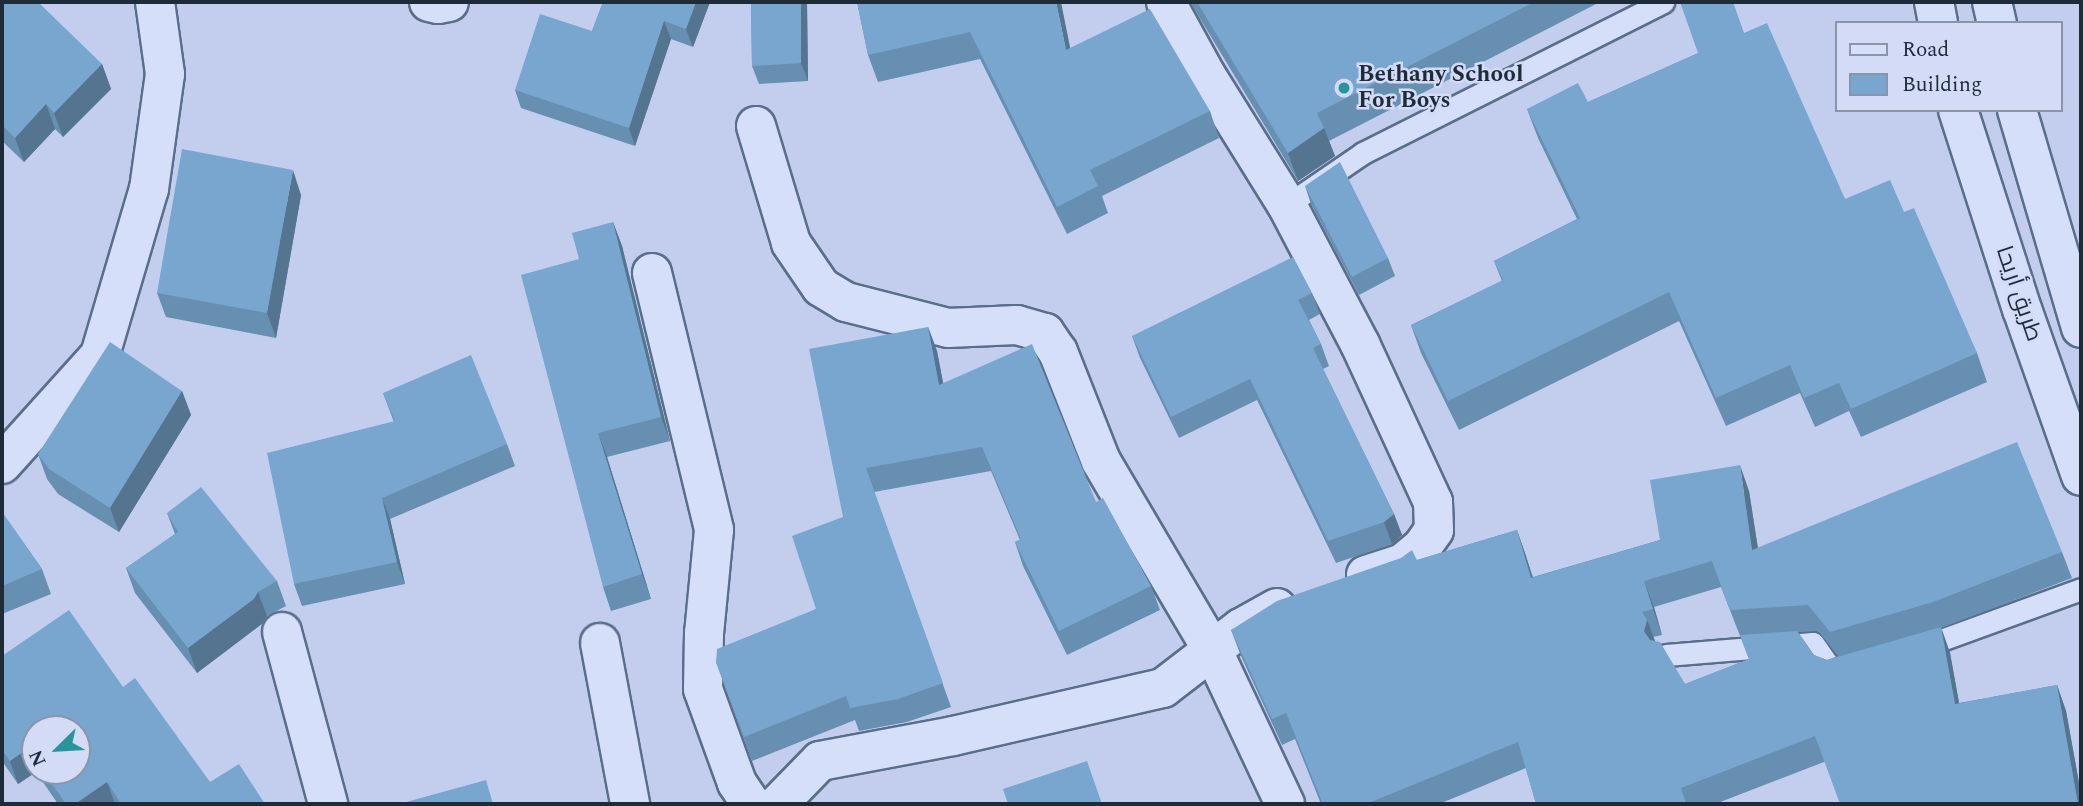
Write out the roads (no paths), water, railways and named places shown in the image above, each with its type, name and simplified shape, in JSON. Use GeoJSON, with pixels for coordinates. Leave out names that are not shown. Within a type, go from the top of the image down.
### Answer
{"type":"FeatureCollection","features":[{"type":"Feature","properties":{"kind":"street"},"geometry":{"type":"LineString","coordinates":[[2,464],[100,355],[149,189],[165,74],[155,2]]}},
{"type":"Feature","properties":{"kind":"street"},"geometry":{"type":"LineString","coordinates":[[429,2],[438,5],[449,2]]}},
{"type":"Feature","properties":{"kind":"street"},"geometry":{"type":"LineString","coordinates":[[778,804],[820,761],[953,736],[1163,688],[1241,628],[1285,603],[1403,563],[1422,547],[1434,530],[1433,502],[1360,344],[1287,205],[1206,75],[1166,2]]}},
{"type":"Feature","properties":{"kind":"street"},"geometry":{"type":"LineString","coordinates":[[1934,2],[1938,21]]}},
{"type":"Feature","properties":{"kind":"street"},"geometry":{"type":"LineString","coordinates":[[1992,2],[1997,21]]}},
{"type":"Feature","properties":{"kind":"street","name":"طريق أريحا"},"geometry":{"type":"LineString","coordinates":[[1959,112],[2022,309],[2081,476]]}},
{"type":"Feature","properties":{"kind":"street"},"geometry":{"type":"LineString","coordinates":[[2018,112],[2081,328]]}},
{"type":"Feature","properties":{"kind":"street"},"geometry":{"type":"LineString","coordinates":[[755,126],[791,243],[821,287],[846,302],[947,328],[1017,325],[1045,333],[1058,352],[1101,461],[1213,651],[1285,804]]}},
{"type":"Feature","properties":{"kind":"street"},"geometry":{"type":"LineString","coordinates":[[652,273],[714,530],[704,633],[703,689],[737,783],[751,804]]}},
{"type":"Feature","properties":{"kind":"street"},"geometry":{"type":"LineString","coordinates":[[282,632],[328,804]]}},
{"type":"Feature","properties":{"kind":"street"},"geometry":{"type":"LineString","coordinates":[[600,643],[630,804]]}},
{"type":"Feature","properties":{"kind":"lane"},"geometry":{"type":"LineString","coordinates":[[1287,205],[1363,153],[1663,2]]}},
{"type":"Feature","properties":{"kind":"lane"},"geometry":{"type":"LineString","coordinates":[[1897,655],[1947,640],[2081,589]]}},
{"type":"Feature","properties":{"kind":"lane"},"geometry":{"type":"LineString","coordinates":[[1666,655],[1813,643],[1835,673],[1860,666]]}},
{"type":"Feature","properties":{"kind":"place","name":"Bethany School For Boys"},"geometry":{"type":"Point","coordinates":[1344,88]}}]}
